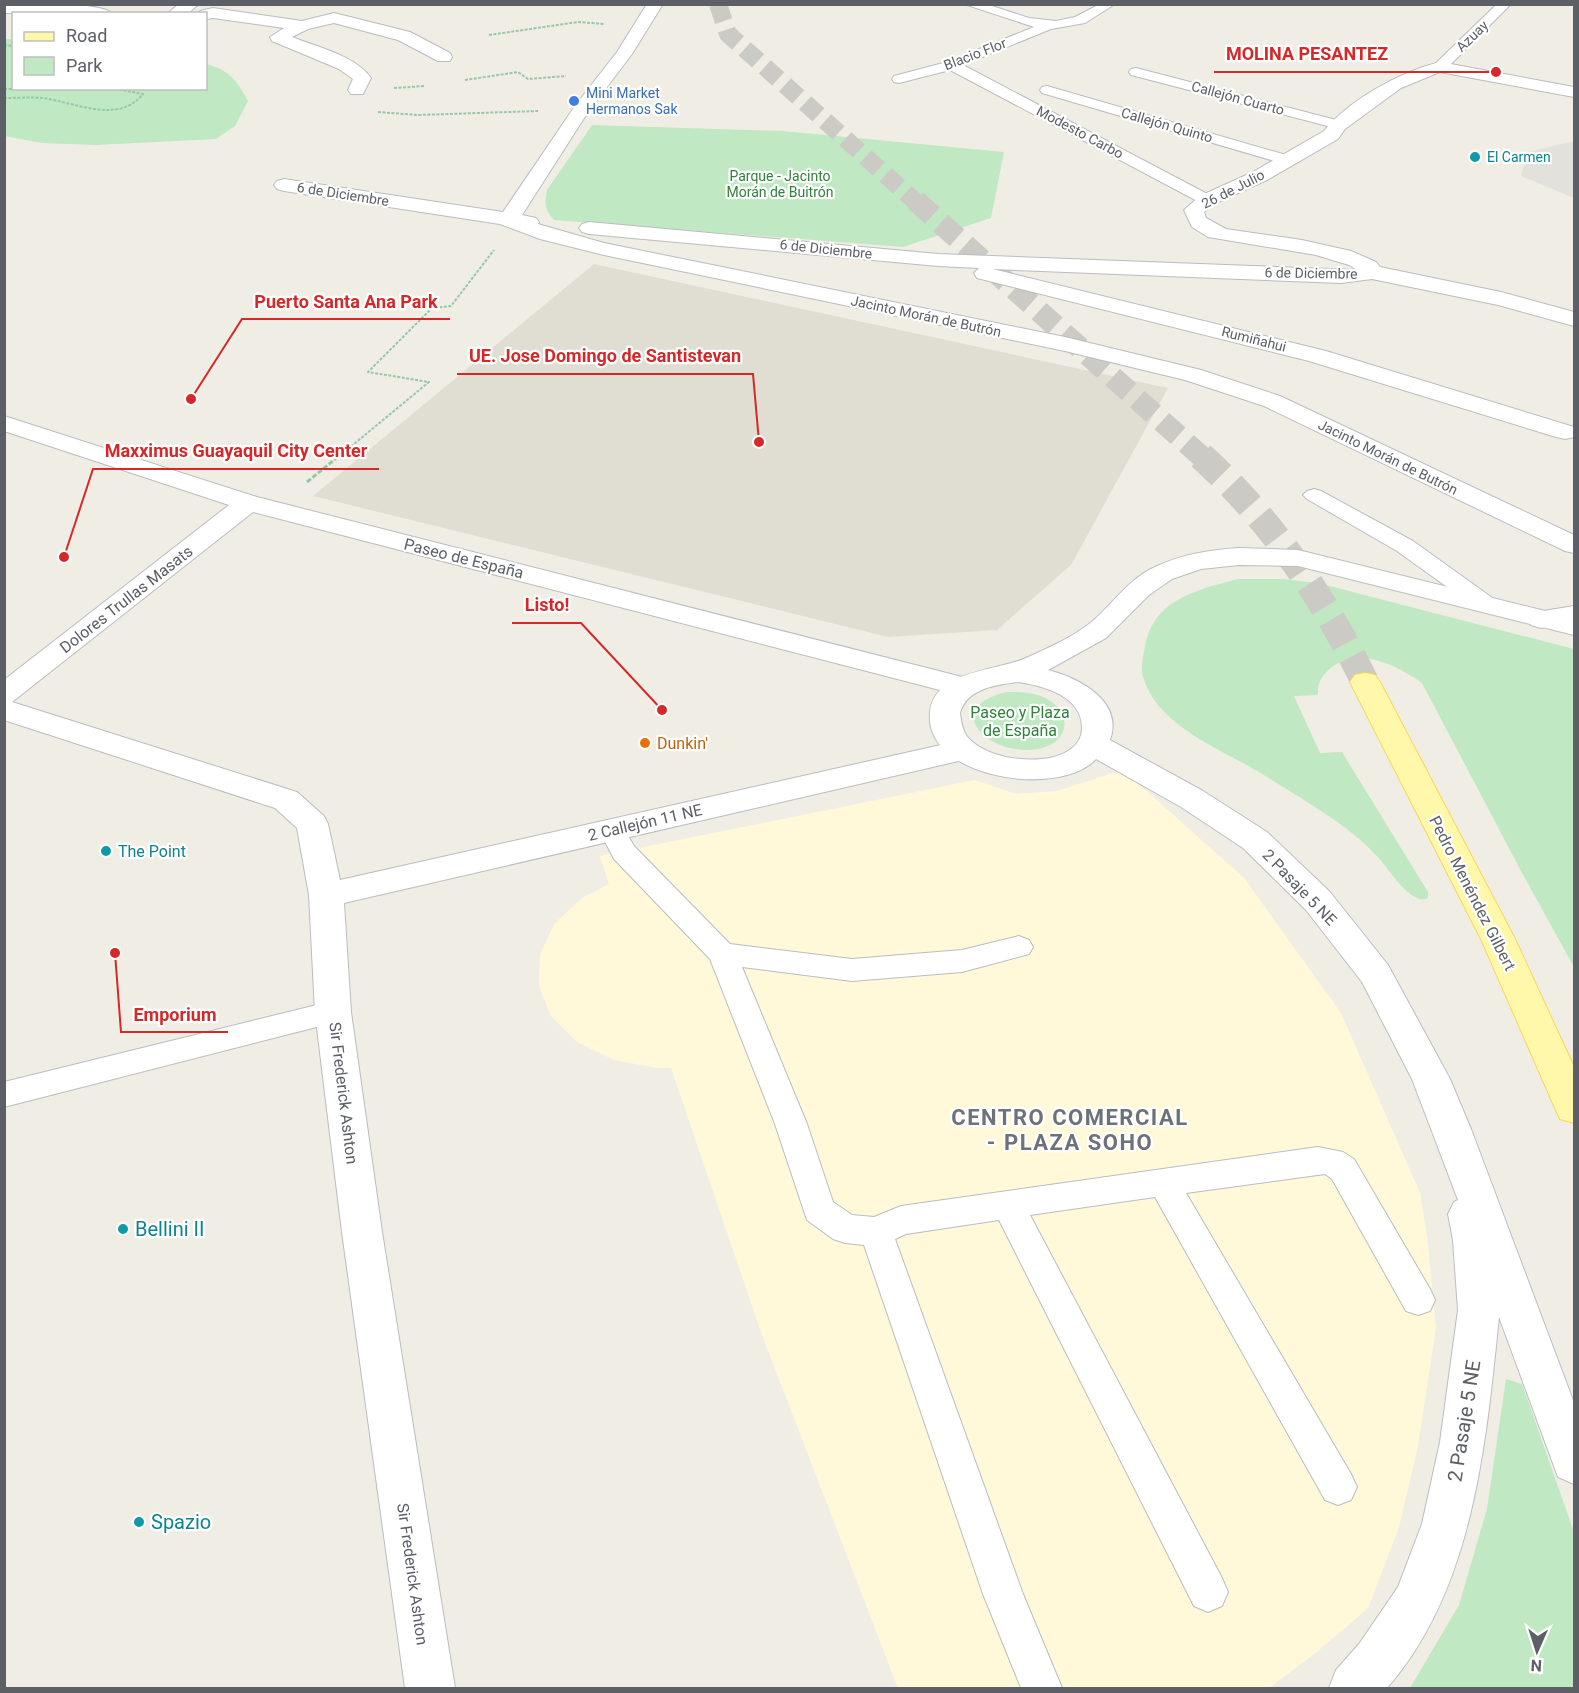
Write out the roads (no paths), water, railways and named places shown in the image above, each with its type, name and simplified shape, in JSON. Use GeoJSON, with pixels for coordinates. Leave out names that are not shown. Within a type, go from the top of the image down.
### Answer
{"type":"FeatureCollection","features":[{"type":"Feature","properties":{"kind":"main road","name":"Pedro Menéndez Gilbert"},"geometry":{"type":"LineString","coordinates":[[1365,682],[1498,939],[1575,1108]]}},
{"type":"Feature","properties":{"kind":"street"},"geometry":{"type":"LineString","coordinates":[[178,12],[191,4]]}},
{"type":"Feature","properties":{"kind":"street"},"geometry":{"type":"LineString","coordinates":[[508,220],[655,4]]}},
{"type":"Feature","properties":{"kind":"street"},"geometry":{"type":"LineString","coordinates":[[4,8],[46,7],[88,12]]}},
{"type":"Feature","properties":{"kind":"street"},"geometry":{"type":"LineString","coordinates":[[207,14],[302,26]]}},
{"type":"Feature","properties":{"kind":"street"},"geometry":{"type":"LineString","coordinates":[[357,90],[362,78],[345,65],[278,37],[302,26],[333,18],[404,36],[444,57]]}},
{"type":"Feature","properties":{"kind":"street","name":"26 de Julio"},"geometry":{"type":"LineString","coordinates":[[1575,92],[1481,72],[1440,67],[1421,72],[1395,84],[1339,125],[1331,135],[1260,176],[1207,200],[1194,210],[1195,218],[1203,226],[1221,234],[1337,255],[1369,266],[1371,273],[1501,299],[1575,319]]}},
{"type":"Feature","properties":{"kind":"street","name":"6 de Diciembre"},"geometry":{"type":"LineString","coordinates":[[284,185],[508,220],[938,260],[1341,277],[1371,273]]}},
{"type":"Feature","properties":{"kind":"street","name":"Jacinto Morán de Butrón"},"geometry":{"type":"LineString","coordinates":[[508,220],[547,236],[604,249],[1065,344],[1193,375],[1272,401],[1575,545]]}},
{"type":"Feature","properties":{"kind":"street","name":"Rumiñahui"},"geometry":{"type":"LineString","coordinates":[[938,260],[1038,288],[1282,346],[1444,393],[1565,432]]}},
{"type":"Feature","properties":{"kind":"street","name":"Paseo de España"},"geometry":{"type":"LineString","coordinates":[[9,427],[261,506],[963,687]]}},
{"type":"Feature","properties":{"kind":"street","name":"Dolores Trullas Masats"},"geometry":{"type":"LineString","coordinates":[[4,695],[261,506]]}},
{"type":"Feature","properties":{"kind":"street"},"geometry":{"type":"LineString","coordinates":[[1018,673],[1097,632],[1147,583],[1175,568],[1211,559],[1252,555],[1298,558],[1575,626]]}},
{"type":"Feature","properties":{"kind":"street"},"geometry":{"type":"LineString","coordinates":[[1541,619],[1575,614]]}},
{"type":"Feature","properties":{"kind":"street"},"geometry":{"type":"LineString","coordinates":[[1018,673],[1043,677],[1066,685],[1083,697],[1094,712],[1098,729],[1093,744],[1079,757],[1059,766],[1035,770],[1008,769],[984,762],[963,750],[951,738],[946,724],[945,710],[951,698],[963,687],[979,679],[1018,673]]}},
{"type":"Feature","properties":{"kind":"street","name":"Sir Frederick Ashton"},"geometry":{"type":"LineString","coordinates":[[4,710],[286,800],[312,824],[326,895],[333,1012],[364,1243],[430,1689]]}},
{"type":"Feature","properties":{"kind":"street","name":"2 Pasaje 5 NE"},"geometry":{"type":"LineString","coordinates":[[1093,744],[1192,799],[1255,840],[1318,901],[1375,974],[1431,1079],[1452,1129],[1575,1462]]}},
{"type":"Feature","properties":{"kind":"street","name":"2 Callejón 11 NE"},"geometry":{"type":"LineString","coordinates":[[326,895],[963,750]]}},
{"type":"Feature","properties":{"kind":"street","name":"2 Pasaje 5 NE"},"geometry":{"type":"LineString","coordinates":[[1354,1689],[1377,1662],[1416,1602],[1445,1524],[1463,1442],[1479,1310],[1473,1240],[1452,1129]]}},
{"type":"Feature","properties":{"kind":"lane"},"geometry":{"type":"LineString","coordinates":[[970,4],[1049,25],[1070,22],[1096,14],[1109,4]]}},
{"type":"Feature","properties":{"kind":"lane","name":"Azuay"},"geometry":{"type":"LineString","coordinates":[[1440,67],[1505,4]]}},
{"type":"Feature","properties":{"kind":"lane","name":"Blacio Flor"},"geometry":{"type":"LineString","coordinates":[[899,79],[952,65],[1049,25]]}},
{"type":"Feature","properties":{"kind":"lane","name":"Modesto Carbo"},"geometry":{"type":"LineString","coordinates":[[952,65],[1207,200]]}},
{"type":"Feature","properties":{"kind":"lane","name":"Callejón Cuarto"},"geometry":{"type":"LineString","coordinates":[[1136,72],[1339,125]]}},
{"type":"Feature","properties":{"kind":"lane","name":"Callejón Quinto"},"geometry":{"type":"LineString","coordinates":[[1047,90],[1287,160]]}},
{"type":"Feature","properties":{"kind":"lane"},"geometry":{"type":"LineString","coordinates":[[1314,495],[1405,546],[1483,602]]}},
{"type":"Feature","properties":{"kind":"lane"},"geometry":{"type":"LineString","coordinates":[[612,830],[624,852],[722,954],[791,1124],[819,1210],[845,1229],[876,1232],[901,1220],[1318,1160],[1332,1161],[1343,1169],[1419,1300]]}},
{"type":"Feature","properties":{"kind":"lane"},"geometry":{"type":"LineString","coordinates":[[722,954],[852,970],[962,960],[1019,947]]}},
{"type":"Feature","properties":{"kind":"lane"},"geometry":{"type":"LineString","coordinates":[[4,1095],[333,1012]]}},
{"type":"Feature","properties":{"kind":"lane"},"geometry":{"type":"LineString","coordinates":[[1163,1182],[1338,1487]]}},
{"type":"Feature","properties":{"kind":"lane"},"geometry":{"type":"LineString","coordinates":[[1008,1205],[1208,1592]]}},
{"type":"Feature","properties":{"kind":"lane"},"geometry":{"type":"LineString","coordinates":[[876,1232],[1003,1594],[1041,1689]]}},
{"type":"Feature","properties":{"kind":"tunnel"},"geometry":{"type":"LineString","coordinates":[[718,4],[728,34],[917,203]]}},
{"type":"Feature","properties":{"kind":"tunnel"},"geometry":{"type":"LineString","coordinates":[[916,201],[1203,458]]}},
{"type":"Feature","properties":{"kind":"tunnel"},"geometry":{"type":"LineString","coordinates":[[1201,456],[1250,506],[1294,561],[1332,620],[1365,682]]}},
{"type":"Feature","properties":{"kind":"place","name":"MOLINA PESANTEZ"},"geometry":{"type":"Point","coordinates":[1496,72]}},
{"type":"Feature","properties":{"kind":"place","name":"Mini Market Hermanos Sak"},"geometry":{"type":"Point","coordinates":[574,101]}},
{"type":"Feature","properties":{"kind":"place","name":"El Carmen"},"geometry":{"type":"Point","coordinates":[1475,157]}},
{"type":"Feature","properties":{"kind":"place","name":"Puerto Santa Ana Park"},"geometry":{"type":"Point","coordinates":[191,399]}},
{"type":"Feature","properties":{"kind":"place","name":"UE. Jose Domingo de Santistevan"},"geometry":{"type":"Point","coordinates":[759,442]}},
{"type":"Feature","properties":{"kind":"place","name":"Maxximus Guayaquil City Center"},"geometry":{"type":"Point","coordinates":[64,557]}},
{"type":"Feature","properties":{"kind":"place","name":"Listo!"},"geometry":{"type":"Point","coordinates":[662,710]}},
{"type":"Feature","properties":{"kind":"place","name":"Dunkin'"},"geometry":{"type":"Point","coordinates":[645,743]}},
{"type":"Feature","properties":{"kind":"place","name":"The Point"},"geometry":{"type":"Point","coordinates":[106,851]}},
{"type":"Feature","properties":{"kind":"place","name":"Emporium"},"geometry":{"type":"Point","coordinates":[115,953]}},
{"type":"Feature","properties":{"kind":"place","name":"Bellini II"},"geometry":{"type":"Point","coordinates":[123,1229]}},
{"type":"Feature","properties":{"kind":"place","name":"Spazio"},"geometry":{"type":"Point","coordinates":[139,1522]}},
{"type":"Feature","properties":{"kind":"district","name":"CENTRO COMERCIAL - PLAZA SOHO"},"geometry":{"type":"Point","coordinates":[1070,1130]}},
{"type":"Feature","properties":{"kind":"park label","name":"Parque - Jacinto Morán de Buitrón"},"geometry":{"type":"Point","coordinates":[780,184]}},
{"type":"Feature","properties":{"kind":"park label","name":"Paseo y Plaza de España"},"geometry":{"type":"Point","coordinates":[1020,721]}}]}
